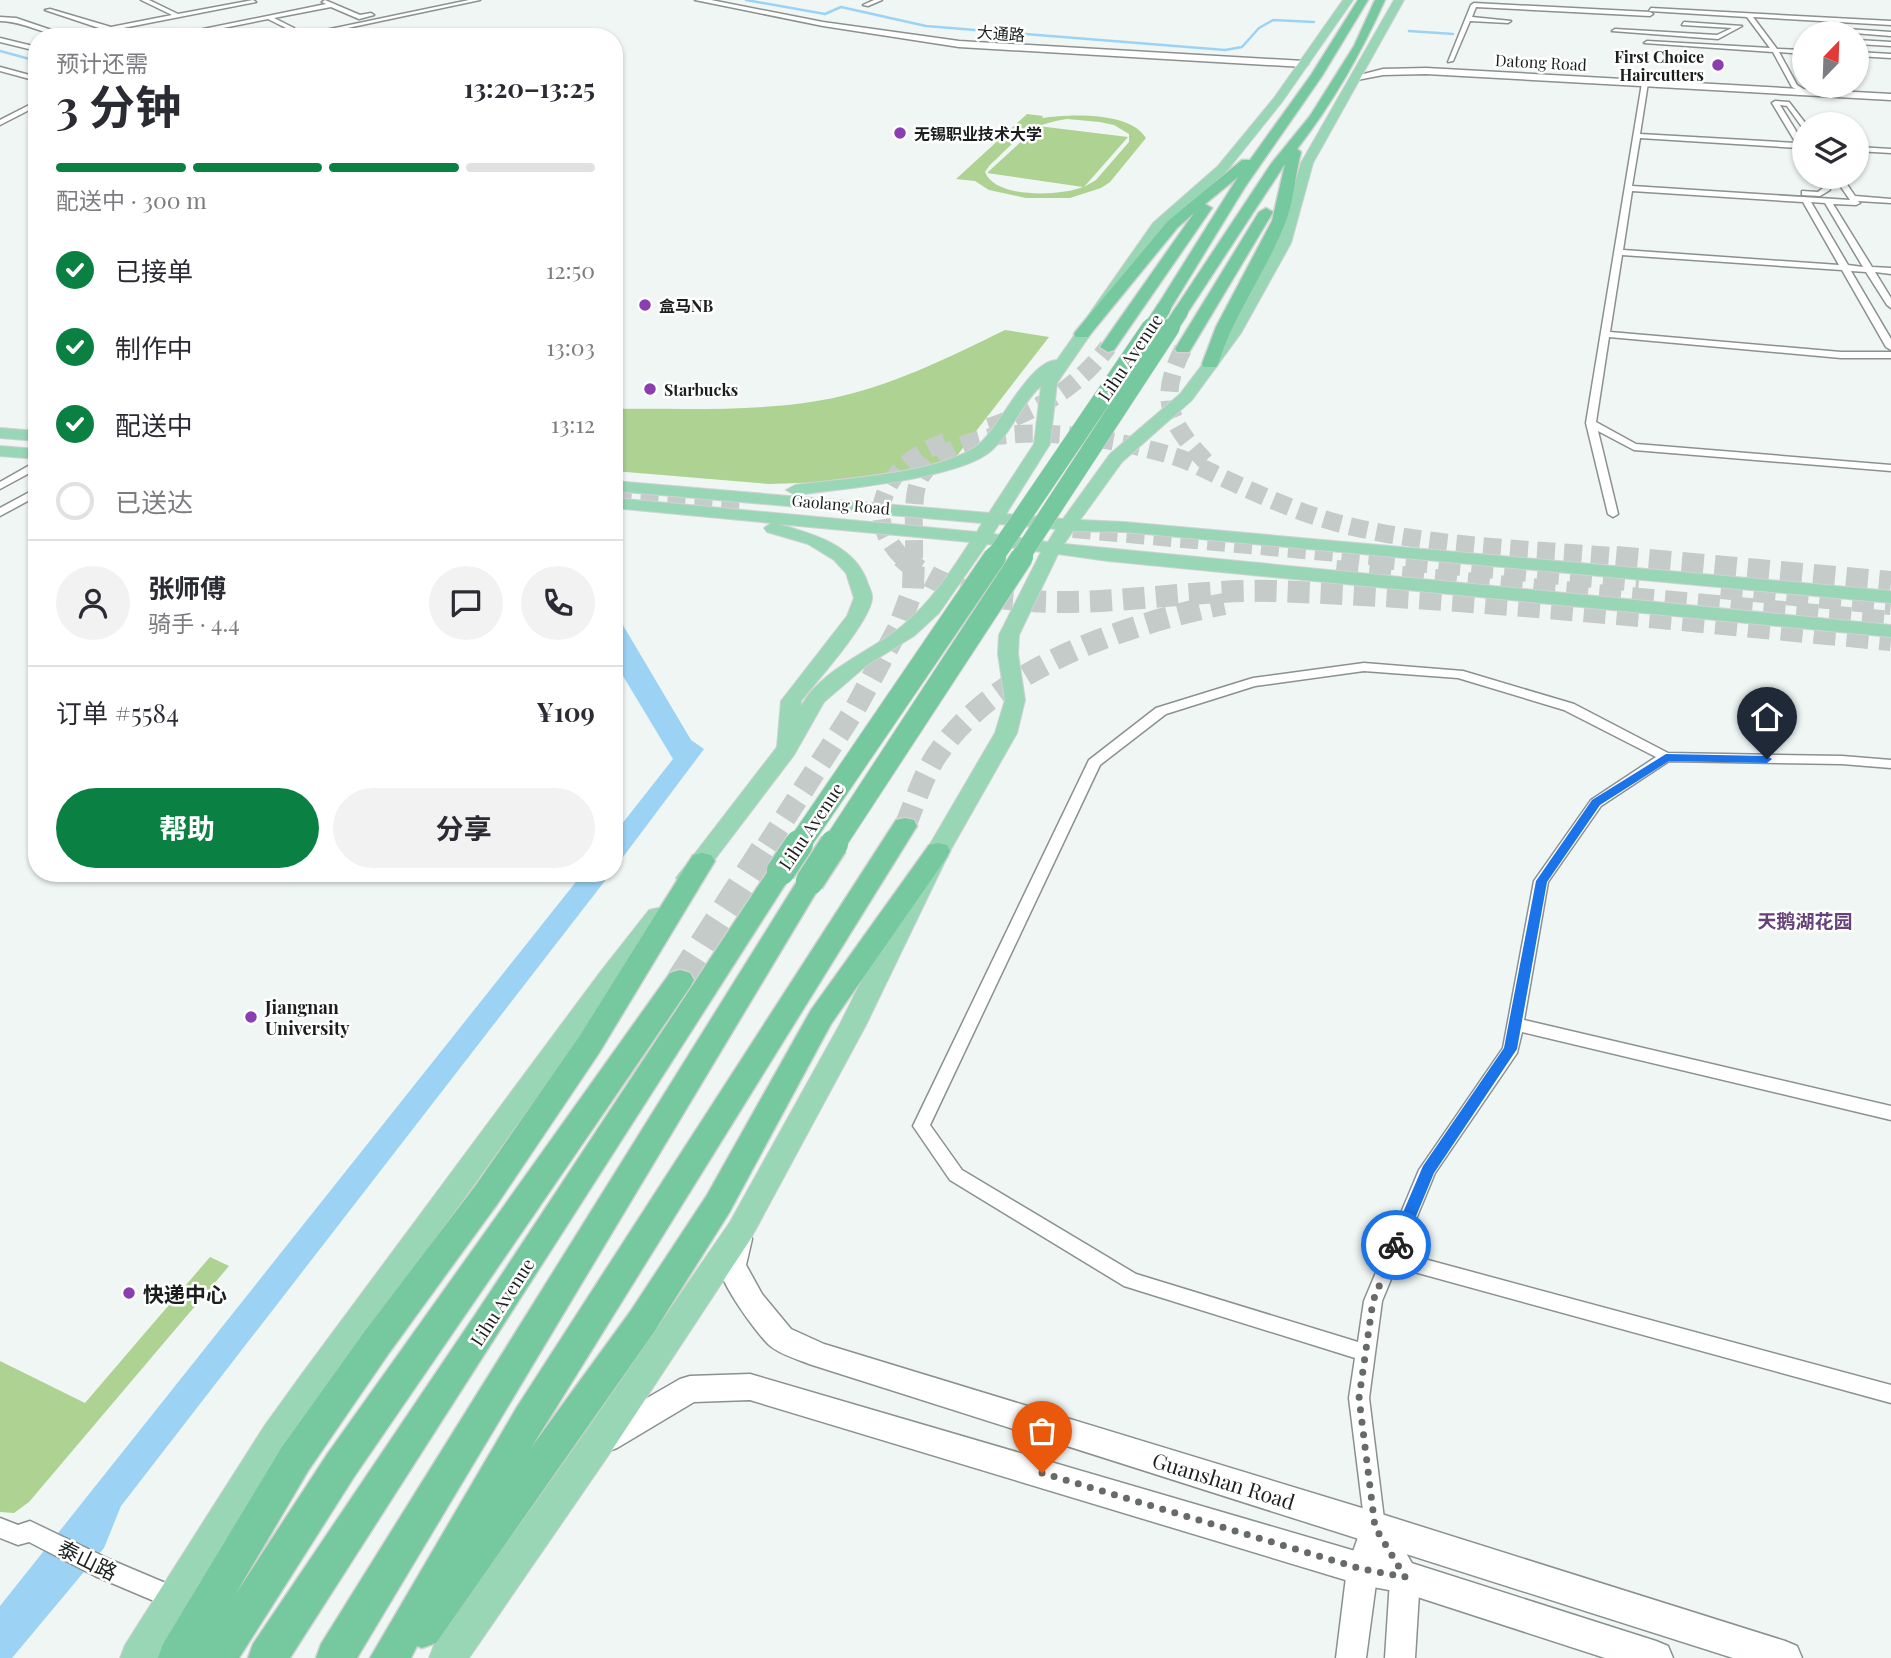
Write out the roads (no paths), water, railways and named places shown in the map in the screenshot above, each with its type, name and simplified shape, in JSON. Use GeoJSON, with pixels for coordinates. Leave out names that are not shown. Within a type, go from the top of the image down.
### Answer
{"type":"FeatureCollection","features":[{"type":"Feature","properties":{"kind":"highway","name":"Lihu Avenue"},"geometry":{"type":"LineString","coordinates":[[267,1658],[491,1320],[795,876],[1172,310],[1264,149],[1289,119],[1338,45],[1363,0]]}},
{"type":"Feature","properties":{"kind":"highway","name":"Lihu Avenue"},"geometry":{"type":"LineString","coordinates":[[335,1658],[795,876],[1172,310],[1299,139],[1359,47],[1380,0]]}},
{"type":"Feature","properties":{"kind":"highway"},"geometry":{"type":"LineString","coordinates":[[1210,364],[1217,337],[1279,219],[1289,169],[1299,139]]}},
{"type":"Feature","properties":{"kind":"highway"},"geometry":{"type":"LineString","coordinates":[[1079,340],[1173,224],[1264,149]]}},
{"type":"Feature","properties":{"kind":"highway"},"geometry":{"type":"LineString","coordinates":[[1183,349],[1289,169]]}},
{"type":"Feature","properties":{"kind":"highway"},"geometry":{"type":"LineString","coordinates":[[1108,347],[1204,209],[1230,178]]}},
{"type":"Feature","properties":{"kind":"highway"},"geometry":{"type":"LineString","coordinates":[[389,1658],[529,1418],[905,826]]}},
{"type":"Feature","properties":{"kind":"highway"},"geometry":{"type":"LineString","coordinates":[[401,1658],[642,1322],[718,1204],[821,1017],[938,851]]}},
{"type":"Feature","properties":{"kind":"highway"},"geometry":{"type":"LineString","coordinates":[[177,1658],[295,1459],[377,1342],[487,1194],[574,1068],[702,861]]}},
{"type":"Feature","properties":{"kind":"highway"},"geometry":{"type":"LineString","coordinates":[[217,1658],[341,1465],[680,980]]}},
{"type":"Feature","properties":{"kind":"main road"},"geometry":{"type":"LineString","coordinates":[[138,1658],[270,1446],[315,1381],[610,977],[786,750],[816,698],[860,661],[907,632],[932,609],[982,538],[1042,444],[1047,425],[1044,405],[1049,383],[1158,226],[1185,199],[1222,169],[1304,64],[1348,0]]}},
{"type":"Feature","properties":{"kind":"main road"},"geometry":{"type":"LineString","coordinates":[[447,1658],[598,1442],[740,1231],[853,1025],[938,851],[1006,733],[1015,699],[1008,654],[1009,635],[1028,591],[1053,547],[1116,458],[1186,397],[1234,333],[1284,243],[1307,163],[1399,0]]}},
{"type":"Feature","properties":{"kind":"main road","name":"Datong Road"},"geometry":{"type":"LineString","coordinates":[[1368,56],[1427,70],[1891,97]]}},
{"type":"Feature","properties":{"kind":"main road","name":"Datong Road"},"geometry":{"type":"LineString","coordinates":[[1357,77],[1383,72],[1426,72],[1792,90]]}},
{"type":"Feature","properties":{"kind":"main road","name":"Datong Road"},"geometry":{"type":"LineString","coordinates":[[1869,95],[1891,97]]}},
{"type":"Feature","properties":{"kind":"main road"},"geometry":{"type":"LineString","coordinates":[[749,496],[911,474],[969,457],[986,446],[1028,389],[1079,340]]}},
{"type":"Feature","properties":{"kind":"main road"},"geometry":{"type":"LineString","coordinates":[[0,433],[28,435]]}},
{"type":"Feature","properties":{"kind":"main road"},"geometry":{"type":"LineString","coordinates":[[0,451],[28,453]]}},
{"type":"Feature","properties":{"kind":"main road","name":"Gaolang Road"},"geometry":{"type":"LineString","coordinates":[[623,487],[1068,525],[1124,527],[1891,597]]}},
{"type":"Feature","properties":{"kind":"main road","name":"Gaolang Road"},"geometry":{"type":"LineString","coordinates":[[623,504],[982,538],[1108,556],[1891,631]]}},
{"type":"Feature","properties":{"kind":"main road"},"geometry":{"type":"LineString","coordinates":[[676,509],[743,520],[814,540],[840,556],[855,571],[863,598],[856,617],[791,701],[786,750]]}},
{"type":"Feature","properties":{"kind":"main road","name":"Guanshan Road"},"geometry":{"type":"LineString","coordinates":[[740,1231],[732,1266],[752,1303],[781,1338],[833,1359],[1375,1527],[1785,1658]]}},
{"type":"Feature","properties":{"kind":"main road"},"geometry":{"type":"LineString","coordinates":[[598,1442],[690,1389],[750,1387],[1362,1569],[1405,1577],[1656,1658]]}},
{"type":"Feature","properties":{"kind":"street"},"geometry":{"type":"LineString","coordinates":[[145,0],[176,15]]}},
{"type":"Feature","properties":{"kind":"street"},"geometry":{"type":"LineString","coordinates":[[320,0],[359,17],[446,0]]}},
{"type":"Feature","properties":{"kind":"street"},"geometry":{"type":"LineString","coordinates":[[322,28],[477,0]]}},
{"type":"Feature","properties":{"kind":"street","name":"大通路"},"geometry":{"type":"LineString","coordinates":[[699,0],[823,24],[959,44],[1304,64]]}},
{"type":"Feature","properties":{"kind":"street"},"geometry":{"type":"LineString","coordinates":[[866,5],[879,0]]}},
{"type":"Feature","properties":{"kind":"street"},"geometry":{"type":"LineString","coordinates":[[1508,0],[1651,11]]}},
{"type":"Feature","properties":{"kind":"street"},"geometry":{"type":"LineString","coordinates":[[152,4],[163,2]]}},
{"type":"Feature","properties":{"kind":"street"},"geometry":{"type":"LineString","coordinates":[[112,28],[233,3],[253,2]]}},
{"type":"Feature","properties":{"kind":"street"},"geometry":{"type":"LineString","coordinates":[[233,3],[284,28]]}},
{"type":"Feature","properties":{"kind":"street"},"geometry":{"type":"LineString","coordinates":[[211,28],[331,5]]}},
{"type":"Feature","properties":{"kind":"street"},"geometry":{"type":"LineString","coordinates":[[1450,61],[1474,5],[1891,23]]}},
{"type":"Feature","properties":{"kind":"street"},"geometry":{"type":"LineString","coordinates":[[48,10],[104,28]]}},
{"type":"Feature","properties":{"kind":"street"},"geometry":{"type":"LineString","coordinates":[[195,12],[205,16]]}},
{"type":"Feature","properties":{"kind":"street"},"geometry":{"type":"LineString","coordinates":[[1749,16],[1775,50],[1792,82]]}},
{"type":"Feature","properties":{"kind":"street"},"geometry":{"type":"LineString","coordinates":[[0,19],[14,19],[42,28]]}},
{"type":"Feature","properties":{"kind":"street"},"geometry":{"type":"LineString","coordinates":[[1468,19],[1508,21]]}},
{"type":"Feature","properties":{"kind":"street"},"geometry":{"type":"LineString","coordinates":[[215,21],[225,25]]}},
{"type":"Feature","properties":{"kind":"street"},"geometry":{"type":"LineString","coordinates":[[1615,31],[1718,37],[1739,26],[1684,24]]}},
{"type":"Feature","properties":{"kind":"street"},"geometry":{"type":"LineString","coordinates":[[1869,33],[1891,34]]}},
{"type":"Feature","properties":{"kind":"street"},"geometry":{"type":"LineString","coordinates":[[0,40],[28,47]]}},
{"type":"Feature","properties":{"kind":"street"},"geometry":{"type":"LineString","coordinates":[[1647,43],[1792,51]]}},
{"type":"Feature","properties":{"kind":"street"},"geometry":{"type":"LineString","coordinates":[[1869,43],[1891,44]]}},
{"type":"Feature","properties":{"kind":"street"},"geometry":{"type":"LineString","coordinates":[[1869,55],[1891,56]]}},
{"type":"Feature","properties":{"kind":"street"},"geometry":{"type":"LineString","coordinates":[[0,69],[28,77]]}},
{"type":"Feature","properties":{"kind":"street"},"geometry":{"type":"LineString","coordinates":[[1614,514],[1591,423],[1644,83]]}},
{"type":"Feature","properties":{"kind":"street"},"geometry":{"type":"LineString","coordinates":[[1792,130],[1776,103],[1789,104],[1794,112]]}},
{"type":"Feature","properties":{"kind":"street"},"geometry":{"type":"LineString","coordinates":[[0,123],[28,108]]}},
{"type":"Feature","properties":{"kind":"street"},"geometry":{"type":"LineString","coordinates":[[1636,136],[1792,147]]}},
{"type":"Feature","properties":{"kind":"street"},"geometry":{"type":"LineString","coordinates":[[1869,150],[1891,151]]}},
{"type":"Feature","properties":{"kind":"street"},"geometry":{"type":"LineString","coordinates":[[1628,186],[1820,194],[1826,189]]}},
{"type":"Feature","properties":{"kind":"street"},"geometry":{"type":"LineString","coordinates":[[1628,186],[1856,203],[1847,189]]}},
{"type":"Feature","properties":{"kind":"street"},"geometry":{"type":"LineString","coordinates":[[1853,198],[1891,201]]}},
{"type":"Feature","properties":{"kind":"street"},"geometry":{"type":"LineString","coordinates":[[1806,200],[1891,346]]}},
{"type":"Feature","properties":{"kind":"street"},"geometry":{"type":"LineString","coordinates":[[1827,201],[1891,305]]}},
{"type":"Feature","properties":{"kind":"street"},"geometry":{"type":"LineString","coordinates":[[1618,252],[1891,271]]}},
{"type":"Feature","properties":{"kind":"street"},"geometry":{"type":"LineString","coordinates":[[1605,334],[1841,355],[1891,355]]}},
{"type":"Feature","properties":{"kind":"street"},"geometry":{"type":"LineString","coordinates":[[1591,423],[1634,447],[1891,468]]}},
{"type":"Feature","properties":{"kind":"street"},"geometry":{"type":"LineString","coordinates":[[0,486],[28,469]]}},
{"type":"Feature","properties":{"kind":"street"},"geometry":{"type":"LineString","coordinates":[[0,513],[28,496]]}},
{"type":"Feature","properties":{"kind":"street"},"geometry":{"type":"LineString","coordinates":[[1366,1353],[1131,1280],[956,1175],[921,1126],[1094,763],[1161,711],[1253,682],[1364,667],[1459,674],[1569,706],[1666,757],[1891,764]]}},
{"type":"Feature","properties":{"kind":"street"},"geometry":{"type":"LineString","coordinates":[[1400,1658],[1405,1577],[1375,1527],[1359,1398],[1373,1301],[1428,1170],[1511,1049],[1541,881],[1596,803],[1666,757]]}},
{"type":"Feature","properties":{"kind":"street"},"geometry":{"type":"LineString","coordinates":[[1516,1024],[1891,1113]]}},
{"type":"Feature","properties":{"kind":"street"},"geometry":{"type":"LineString","coordinates":[[1391,1258],[1891,1394]]}},
{"type":"Feature","properties":{"kind":"street"},"geometry":{"type":"LineString","coordinates":[[1351,1658],[1362,1569],[1375,1527]]}},
{"type":"Feature","properties":{"kind":"street","name":"泰山路"},"geometry":{"type":"LineString","coordinates":[[0,1528],[18,1535],[30,1531],[103,1568],[176,1599]]}},
{"type":"Feature","properties":{"kind":"water"},"geometry":{"type":"Polygon","coordinates":[[[623,625],[691,740],[704,749],[623,857],[623,823],[673,759],[623,676],[623,625]]]}},
{"type":"Feature","properties":{"kind":"water"},"geometry":{"type":"Polygon","coordinates":[[[576,882],[604,882],[121,1506],[104,1548],[12,1658],[0,1658],[0,1606],[576,882]]]}},
{"type":"Feature","properties":{"kind":"waterway"},"geometry":{"type":"LineString","coordinates":[[746,0],[825,14],[841,7],[926,26],[1225,50],[1242,47],[1259,28],[1273,20],[1314,22]]}},
{"type":"Feature","properties":{"kind":"waterway"},"geometry":{"type":"LineString","coordinates":[[1409,31],[1453,34]]}},
{"type":"Feature","properties":{"kind":"waterway"},"geometry":{"type":"LineString","coordinates":[[0,51],[28,59]]}},
{"type":"Feature","properties":{"kind":"tunnel"},"geometry":{"type":"LineString","coordinates":[[989,427],[1024,413],[1055,396],[1083,375],[1108,347]]}},
{"type":"Feature","properties":{"kind":"tunnel"},"geometry":{"type":"LineString","coordinates":[[1183,349],[1170,384],[1169,399],[1177,425],[1210,466]]}},
{"type":"Feature","properties":{"kind":"tunnel"},"geometry":{"type":"LineString","coordinates":[[914,557],[914,503],[922,475],[943,455],[971,442],[1004,435],[1040,434],[1113,441],[1173,456],[1297,510],[1329,521],[1381,533],[1489,547],[1634,558]]}},
{"type":"Feature","properties":{"kind":"tunnel"},"geometry":{"type":"LineString","coordinates":[[903,557],[889,541],[882,523],[886,490],[909,461],[945,442]]}},
{"type":"Feature","properties":{"kind":"tunnel"},"geometry":{"type":"LineString","coordinates":[[623,492],[747,502]]}},
{"type":"Feature","properties":{"kind":"tunnel"},"geometry":{"type":"LineString","coordinates":[[1073,529],[1392,558]]}},
{"type":"Feature","properties":{"kind":"tunnel"},"geometry":{"type":"LineString","coordinates":[[903,557],[914,567]]}},
{"type":"Feature","properties":{"kind":"tunnel"},"geometry":{"type":"LineString","coordinates":[[914,557],[914,567]]}},
{"type":"Feature","properties":{"kind":"tunnel"},"geometry":{"type":"LineString","coordinates":[[1373,557],[1639,581]]}},
{"type":"Feature","properties":{"kind":"tunnel"},"geometry":{"type":"LineString","coordinates":[[1616,557],[1891,582]]}},
{"type":"Feature","properties":{"kind":"tunnel"},"geometry":{"type":"LineString","coordinates":[[767,846],[855,709],[898,629],[913,589],[914,567]]}},
{"type":"Feature","properties":{"kind":"tunnel"},"geometry":{"type":"LineString","coordinates":[[914,567],[956,588],[1019,600],[1082,602],[1241,591],[1351,594],[1582,611],[1891,640]]}},
{"type":"Feature","properties":{"kind":"tunnel"},"geometry":{"type":"LineString","coordinates":[[1336,571],[1891,622]]}},
{"type":"Feature","properties":{"kind":"tunnel"},"geometry":{"type":"LineString","coordinates":[[1721,588],[1891,604]]}},
{"type":"Feature","properties":{"kind":"tunnel"},"geometry":{"type":"LineString","coordinates":[[905,826],[925,776],[941,749],[966,720],[997,694],[1031,672],[1108,637],[1147,623],[1224,604]]}},
{"type":"Feature","properties":{"kind":"tunnel"},"geometry":{"type":"LineString","coordinates":[[680,980],[768,844]]}},
{"type":"Feature","properties":{"kind":"place","name":"First Choice Haircutters"},"geometry":{"type":"Point","coordinates":[1718,65]}},
{"type":"Feature","properties":{"kind":"place","name":"无锡职业技术大学"},"geometry":{"type":"Point","coordinates":[900,133]}},
{"type":"Feature","properties":{"kind":"place","name":"盒马NB"},"geometry":{"type":"Point","coordinates":[645,305]}},
{"type":"Feature","properties":{"kind":"place","name":"Starbucks"},"geometry":{"type":"Point","coordinates":[650,389]}},
{"type":"Feature","properties":{"kind":"place","name":"Jiangnan University"},"geometry":{"type":"Point","coordinates":[251,1017]}},
{"type":"Feature","properties":{"kind":"place","name":"快递中心"},"geometry":{"type":"Point","coordinates":[129,1293]}},
{"type":"Feature","properties":{"kind":"district","name":"天鹅湖花园"},"geometry":{"type":"Point","coordinates":[1805,920]}}]}
